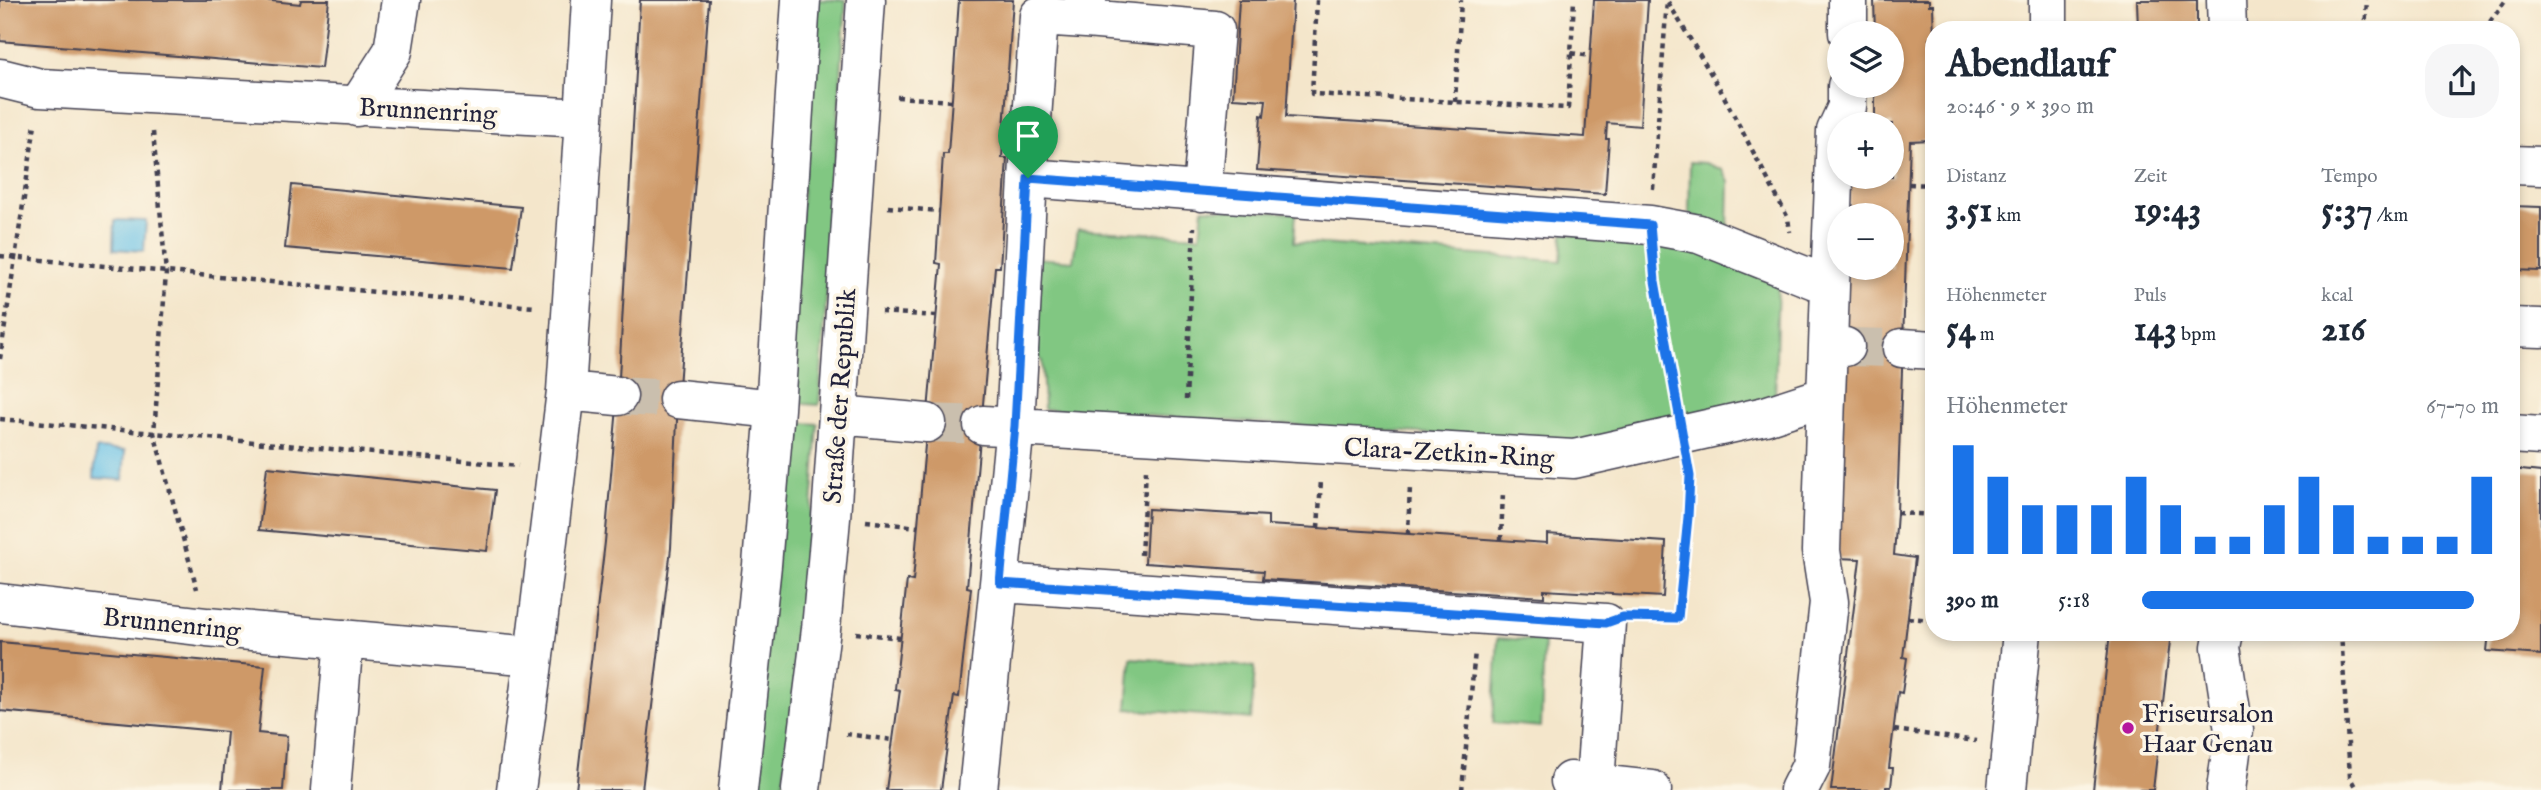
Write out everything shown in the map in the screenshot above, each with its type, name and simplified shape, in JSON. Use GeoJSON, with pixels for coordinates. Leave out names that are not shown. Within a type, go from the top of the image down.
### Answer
{"type":"FeatureCollection","features":[{"type":"Feature","properties":{"kind":"street"},"geometry":{"type":"LineString","coordinates":[[357,107],[393,51],[401,0]]}},
{"type":"Feature","properties":{"kind":"street"},"geometry":{"type":"LineString","coordinates":[[516,790],[566,391],[591,0]]}},
{"type":"Feature","properties":{"kind":"street"},"geometry":{"type":"LineString","coordinates":[[738,790],[762,565],[775,409],[801,0]]}},
{"type":"Feature","properties":{"kind":"street","name":"Straße der Republik"},"geometry":{"type":"LineString","coordinates":[[802,790],[821,629],[839,415],[866,0]]}},
{"type":"Feature","properties":{"kind":"street"},"geometry":{"type":"LineString","coordinates":[[1848,0],[1848,21]]}},
{"type":"Feature","properties":{"kind":"street"},"geometry":{"type":"LineString","coordinates":[[2048,0],[2048,21]]}},
{"type":"Feature","properties":{"kind":"street"},"geometry":{"type":"LineString","coordinates":[[2226,0],[2227,21]]}},
{"type":"Feature","properties":{"kind":"street"},"geometry":{"type":"LineString","coordinates":[[978,790],[1000,583],[999,426],[1028,178],[1039,16],[1087,10],[1215,30],[1199,192]]}},
{"type":"Feature","properties":{"kind":"street","name":"Brunnenring"},"geometry":{"type":"LineString","coordinates":[[0,78],[40,88],[584,118]]}},
{"type":"Feature","properties":{"kind":"street"},"geometry":{"type":"LineString","coordinates":[[1799,790],[1811,766],[1829,601],[1821,551],[1826,396],[1836,346],[1830,286],[1836,131],[1847,107],[1847,98]]}},
{"type":"Feature","properties":{"kind":"street"},"geometry":{"type":"LineString","coordinates":[[2520,165],[2541,166]]}},
{"type":"Feature","properties":{"kind":"street"},"geometry":{"type":"LineString","coordinates":[[1028,178],[1650,225],[1699,234],[1830,286]]}},
{"type":"Feature","properties":{"kind":"street"},"geometry":{"type":"LineString","coordinates":[[2520,327],[2541,328]]}},
{"type":"Feature","properties":{"kind":"street"},"geometry":{"type":"LineString","coordinates":[[566,391],[618,396]]}},
{"type":"Feature","properties":{"kind":"street","name":"Clara-Zetkin-Ring"},"geometry":{"type":"LineString","coordinates":[[999,426],[1574,459],[1765,416],[1826,396]]}},
{"type":"Feature","properties":{"kind":"street"},"geometry":{"type":"LineString","coordinates":[[678,399],[775,409]]}},
{"type":"Feature","properties":{"kind":"street"},"geometry":{"type":"LineString","coordinates":[[839,415],[927,423]]}},
{"type":"Feature","properties":{"kind":"street"},"geometry":{"type":"LineString","coordinates":[[2520,435],[2541,436]]}},
{"type":"Feature","properties":{"kind":"street"},"geometry":{"type":"LineString","coordinates":[[1000,583],[1606,623],[1582,787],[1652,790]]}},
{"type":"Feature","properties":{"kind":"street","name":"Brunnenring"},"geometry":{"type":"LineString","coordinates":[[0,603],[207,627],[534,656]]}},
{"type":"Feature","properties":{"kind":"street"},"geometry":{"type":"LineString","coordinates":[[331,790],[344,639]]}},
{"type":"Feature","properties":{"kind":"street"},"geometry":{"type":"LineString","coordinates":[[2007,790],[2021,641]]}},
{"type":"Feature","properties":{"kind":"street"},"geometry":{"type":"LineString","coordinates":[[2222,641],[2234,730],[2227,790]]}},
{"type":"Feature","properties":{"kind":"path"},"geometry":{"type":"LineString","coordinates":[[1317,0],[1312,94],[1568,108],[1574,0]]}},
{"type":"Feature","properties":{"kind":"path"},"geometry":{"type":"LineString","coordinates":[[1455,102],[1461,0]]}},
{"type":"Feature","properties":{"kind":"path"},"geometry":{"type":"LineString","coordinates":[[1606,623],[1623,617],[1678,618],[1688,517],[1690,476],[1655,281],[1650,225],[1667,0]]}},
{"type":"Feature","properties":{"kind":"path"},"geometry":{"type":"LineString","coordinates":[[1667,0],[1720,89],[1788,218],[1793,271]]}},
{"type":"Feature","properties":{"kind":"path"},"geometry":{"type":"LineString","coordinates":[[2366,21],[2367,0]]}},
{"type":"Feature","properties":{"kind":"path"},"geometry":{"type":"LineString","coordinates":[[2491,21],[2506,0]]}},
{"type":"Feature","properties":{"kind":"path"},"geometry":{"type":"LineString","coordinates":[[1571,53],[1590,56]]}},
{"type":"Feature","properties":{"kind":"path"},"geometry":{"type":"LineString","coordinates":[[0,359],[40,88]]}},
{"type":"Feature","properties":{"kind":"path"},"geometry":{"type":"LineString","coordinates":[[150,94],[166,273],[154,433],[207,627]]}},
{"type":"Feature","properties":{"kind":"path"},"geometry":{"type":"LineString","coordinates":[[893,97],[951,101]]}},
{"type":"Feature","properties":{"kind":"path"},"geometry":{"type":"LineString","coordinates":[[1909,184],[1925,185]]}},
{"type":"Feature","properties":{"kind":"path"},"geometry":{"type":"LineString","coordinates":[[1138,592],[1166,435],[1199,192]]}},
{"type":"Feature","properties":{"kind":"path"},"geometry":{"type":"LineString","coordinates":[[887,207],[940,211]]}},
{"type":"Feature","properties":{"kind":"path"},"geometry":{"type":"LineString","coordinates":[[0,256],[570,310]]}},
{"type":"Feature","properties":{"kind":"path"},"geometry":{"type":"LineString","coordinates":[[880,312],[936,316]]}},
{"type":"Feature","properties":{"kind":"path"},"geometry":{"type":"LineString","coordinates":[[0,419],[555,469]]}},
{"type":"Feature","properties":{"kind":"path"},"geometry":{"type":"LineString","coordinates":[[1318,528],[1323,444]]}},
{"type":"Feature","properties":{"kind":"path"},"geometry":{"type":"LineString","coordinates":[[1408,534],[1411,449]]}},
{"type":"Feature","properties":{"kind":"path"},"geometry":{"type":"LineString","coordinates":[[1501,540],[1505,455]]}},
{"type":"Feature","properties":{"kind":"path"},"geometry":{"type":"LineString","coordinates":[[1897,513],[1925,514]]}},
{"type":"Feature","properties":{"kind":"path"},"geometry":{"type":"LineString","coordinates":[[865,521],[918,527]]}},
{"type":"Feature","properties":{"kind":"path"},"geometry":{"type":"LineString","coordinates":[[1462,790],[1479,615]]}},
{"type":"Feature","properties":{"kind":"path"},"geometry":{"type":"LineString","coordinates":[[1908,618],[1925,619]]}},
{"type":"Feature","properties":{"kind":"path"},"geometry":{"type":"LineString","coordinates":[[856,633],[900,638]]}},
{"type":"Feature","properties":{"kind":"path"},"geometry":{"type":"LineString","coordinates":[[2342,641],[2350,776],[2358,790]]}},
{"type":"Feature","properties":{"kind":"path"},"geometry":{"type":"LineString","coordinates":[[1894,730],[2012,745]]}},
{"type":"Feature","properties":{"kind":"path"},"geometry":{"type":"LineString","coordinates":[[846,734],[893,740]]}},
{"type":"Feature","properties":{"kind":"green space"},"geometry":{"type":"Polygon","coordinates":[[[815,0],[846,0],[819,405],[788,403],[815,0]]]}},
{"type":"Feature","properties":{"kind":"green space"},"geometry":{"type":"Polygon","coordinates":[[[1690,162],[1706,163],[1723,170],[1729,182],[1728,229],[1689,214],[1690,162]]]}},
{"type":"Feature","properties":{"kind":"green space"},"geometry":{"type":"Polygon","coordinates":[[[1203,208],[1296,213],[1294,242],[1561,261],[1563,233],[1687,244],[1778,277],[1775,400],[1578,443],[1044,409],[1042,361],[1028,347],[1036,258],[1073,261],[1078,229],[1200,236],[1203,208]]]}},
{"type":"Feature","properties":{"kind":"green space"},"geometry":{"type":"Polygon","coordinates":[[[788,422],[818,424],[794,698],[782,790],[751,790],[788,422]]]}},
{"type":"Feature","properties":{"kind":"green space"},"geometry":{"type":"Polygon","coordinates":[[[1498,638],[1544,641],[1541,727],[1493,723],[1498,638]]]}},
{"type":"Feature","properties":{"kind":"green space"},"geometry":{"type":"Polygon","coordinates":[[[1131,658],[1255,667],[1251,719],[1127,709],[1131,658]]]}},
{"type":"Feature","properties":{"kind":"water"},"geometry":{"type":"Polygon","coordinates":[[[115,220],[146,221],[144,251],[114,249],[115,220]]]}},
{"type":"Feature","properties":{"kind":"water"},"geometry":{"type":"Polygon","coordinates":[[[96,449],[125,451],[123,480],[94,478],[96,449]]]}},
{"type":"Feature","properties":{"kind":"building"},"geometry":{"type":"Polygon","coordinates":[[[0,0],[262,0],[300,4],[301,0],[329,0],[321,68],[0,41],[0,0]]]}},
{"type":"Feature","properties":{"kind":"building"},"geometry":{"type":"Polygon","coordinates":[[[640,0],[709,0],[678,399],[671,548],[642,790],[576,790],[605,542],[618,396],[640,0]]]}},
{"type":"Feature","properties":{"kind":"building"},"geometry":{"type":"Polygon","coordinates":[[[959,0],[1013,0],[1002,158],[1007,158],[1000,267],[995,267],[967,587],[971,588],[959,697],[954,696],[941,790],[886,790],[900,690],[895,689],[907,580],[913,581],[941,264],[936,263],[943,154],[948,154],[959,0]]]}},
{"type":"Feature","properties":{"kind":"building"},"geometry":{"type":"Polygon","coordinates":[[[1239,0],[1293,0],[1286,117],[1585,137],[1594,0],[1648,0],[1640,126],[1607,123],[1606,139],[1609,139],[1605,194],[1257,170],[1261,115],[1264,116],[1266,100],[1233,98],[1239,0]]]}},
{"type":"Feature","properties":{"kind":"building"},"geometry":{"type":"Polygon","coordinates":[[[1874,0],[1929,0],[1929,5],[1933,5],[1933,21],[1925,21],[1925,140],[1910,141],[1894,555],[1915,558],[1903,657],[1907,658],[1902,693],[1898,692],[1889,768],[1893,768],[1891,787],[1886,787],[1886,790],[1831,790],[1860,559],[1838,558],[1847,280],[1904,280],[1904,203],[1849,203],[1850,189],[1904,189],[1904,112],[1875,112],[1875,98],[1904,98],[1904,21],[1875,21],[1874,0]]]}},
{"type":"Feature","properties":{"kind":"building"},"geometry":{"type":"Polygon","coordinates":[[[2137,0],[2197,0],[2197,21],[2138,21],[2137,0]]]}},
{"type":"Feature","properties":{"kind":"building"},"geometry":{"type":"Polygon","coordinates":[[[292,185],[521,207],[513,268],[285,248],[292,185]]]}},
{"type":"Feature","properties":{"kind":"building"},"geometry":{"type":"Polygon","coordinates":[[[2520,206],[2541,207],[2541,271],[2520,270],[2520,206]]]}},
{"type":"Feature","properties":{"kind":"building"},"geometry":{"type":"Polygon","coordinates":[[[267,467],[495,490],[487,551],[259,530],[267,467]]]}},
{"type":"Feature","properties":{"kind":"building"},"geometry":{"type":"Polygon","coordinates":[[[2520,470],[2541,472],[2541,655],[2487,651],[2488,641],[2520,641],[2520,470]]]}},
{"type":"Feature","properties":{"kind":"building"},"geometry":{"type":"Polygon","coordinates":[[[1148,509],[1268,516],[1268,525],[1547,543],[1547,534],[1666,542],[1663,597],[1544,590],[1544,597],[1263,579],[1264,571],[1145,563],[1148,509]]]}},
{"type":"Feature","properties":{"kind":"building"},"geometry":{"type":"Polygon","coordinates":[[[2109,641],[2170,641],[2153,790],[2093,790],[2109,641]]]}},
{"type":"Feature","properties":{"kind":"building"},"geometry":{"type":"Polygon","coordinates":[[[0,642],[265,666],[258,733],[287,736],[283,790],[222,790],[227,732],[0,711],[0,642]]]}},
{"type":"Feature","properties":{"kind":"tunnel"},"geometry":{"type":"LineString","coordinates":[[1845,347],[1902,348]]}},
{"type":"Feature","properties":{"kind":"tunnel"},"geometry":{"type":"LineString","coordinates":[[618,396],[678,399]]}},
{"type":"Feature","properties":{"kind":"tunnel"},"geometry":{"type":"LineString","coordinates":[[927,423],[983,425]]}},
{"type":"Feature","properties":{"kind":"place","name":"Friseursalon Haar Genau"},"geometry":{"type":"Point","coordinates":[2128,728]}},
{"type":"Feature","properties":{"kind":"route"},"geometry":{"type":"LineString","coordinates":[[1028,178],[1650,225],[1655,281],[1690,476],[1678,618],[1623,617],[1606,623],[1000,583],[1015,426],[1028,178]]}}]}
